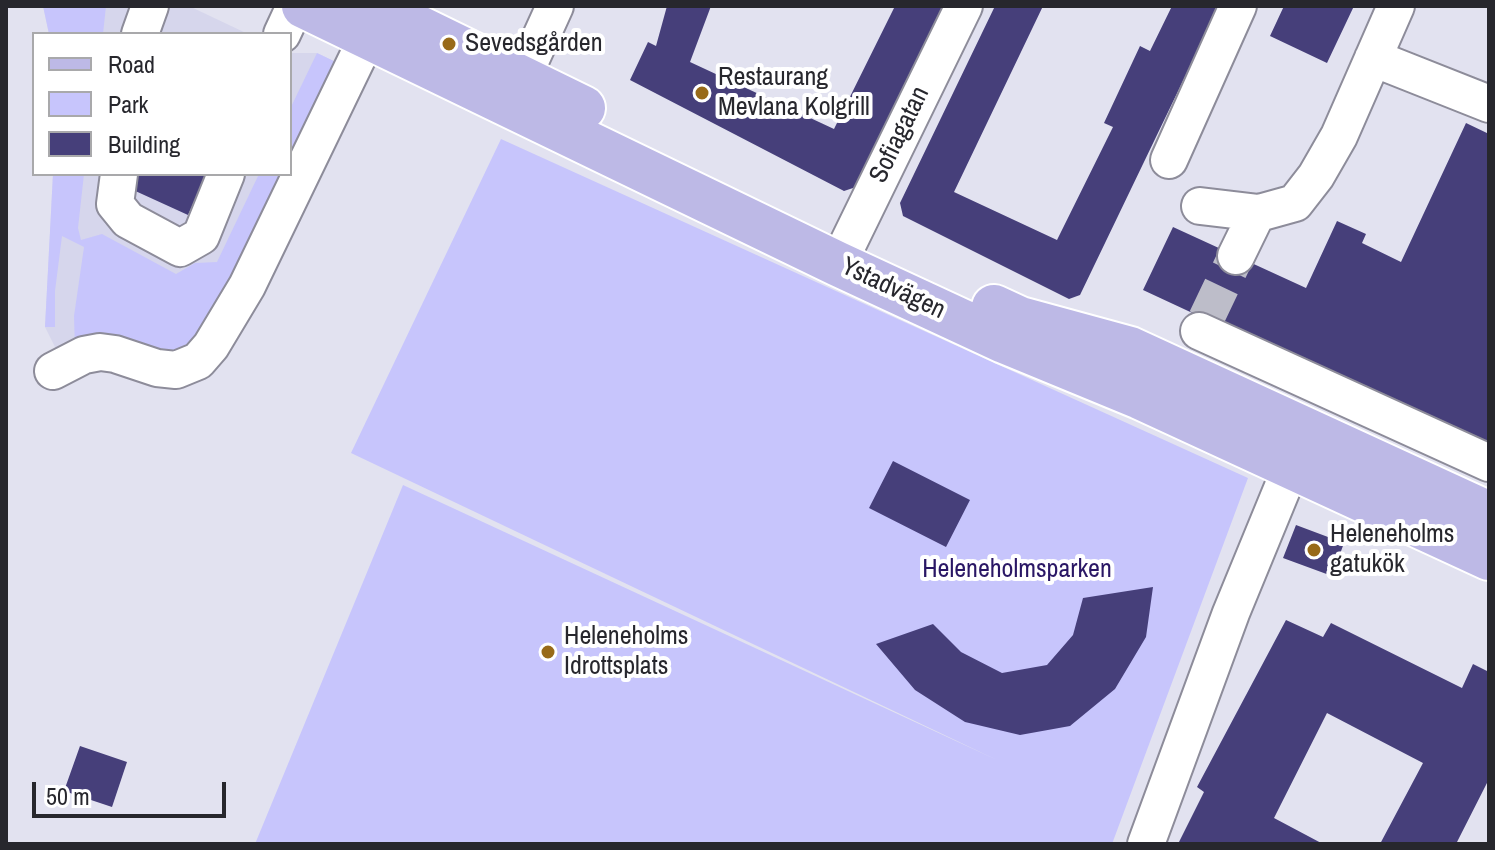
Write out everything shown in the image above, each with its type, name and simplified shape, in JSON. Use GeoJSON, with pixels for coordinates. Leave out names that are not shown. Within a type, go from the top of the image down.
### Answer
{"type":"FeatureCollection","features":[{"type":"Feature","properties":{"kind":"main road","name":"Ystadvägen"},"geometry":{"type":"LineString","coordinates":[[304,6],[374,18],[517,92],[844,252],[1004,341],[1140,397],[1489,514]]}},
{"type":"Feature","properties":{"kind":"main road","name":"Ystadvägen"},"geometry":{"type":"LineString","coordinates":[[844,252],[1020,319],[1130,349],[1179,373],[1298,449],[1489,558]]}},
{"type":"Feature","properties":{"kind":"street"},"geometry":{"type":"LineString","coordinates":[[283,32],[295,6]]}},
{"type":"Feature","properties":{"kind":"street"},"geometry":{"type":"LineString","coordinates":[[517,92],[555,6]]}},
{"type":"Feature","properties":{"kind":"street","name":"Sofiagatan"},"geometry":{"type":"LineString","coordinates":[[844,252],[964,6]]}},
{"type":"Feature","properties":{"kind":"street"},"geometry":{"type":"LineString","coordinates":[[1169,160],[1238,6]]}},
{"type":"Feature","properties":{"kind":"street"},"geometry":{"type":"LineString","coordinates":[[1200,206],[1257,213],[1295,203],[1316,176],[1339,136],[1396,6]]}},
{"type":"Feature","properties":{"kind":"street"},"geometry":{"type":"LineString","coordinates":[[53,371],[84,355],[100,352],[157,368],[176,370],[198,361],[211,346],[247,286],[374,18]]}},
{"type":"Feature","properties":{"kind":"street"},"geometry":{"type":"LineString","coordinates":[[1373,58],[1489,104]]}},
{"type":"Feature","properties":{"kind":"street"},"geometry":{"type":"LineString","coordinates":[[119,176],[115,204],[128,220],[180,248],[201,236],[225,176]]}},
{"type":"Feature","properties":{"kind":"street"},"geometry":{"type":"LineString","coordinates":[[1236,256],[1257,213]]}},
{"type":"Feature","properties":{"kind":"street"},"geometry":{"type":"LineString","coordinates":[[1179,373],[1202,325],[1489,463]]}},
{"type":"Feature","properties":{"kind":"street"},"geometry":{"type":"LineString","coordinates":[[1146,844],[1231,613],[1298,449]]}},
{"type":"Feature","properties":{"kind":"shaded area"},"geometry":{"type":"Polygon","coordinates":[[[43,6],[189,6],[244,32],[49,32],[43,6]]]}},
{"type":"Feature","properties":{"kind":"shaded area"},"geometry":{"type":"Polygon","coordinates":[[[292,53],[317,53],[340,64],[292,163],[292,53]]]}},
{"type":"Feature","properties":{"kind":"shaded area"},"geometry":{"type":"Polygon","coordinates":[[[53,176],[286,176],[205,343],[75,351],[55,347],[45,327],[53,176]]]}},
{"type":"Feature","properties":{"kind":"green space"},"geometry":{"type":"Polygon","coordinates":[[[43,6],[106,6],[103,32],[49,32],[43,6]]]}},
{"type":"Feature","properties":{"kind":"green space"},"geometry":{"type":"Polygon","coordinates":[[[317,53],[340,64],[292,163],[292,105],[317,53]]]}},
{"type":"Feature","properties":{"kind":"green space","name":"Heleneholmsparken"},"geometry":{"type":"Polygon","coordinates":[[[501,139],[1248,478],[1112,844],[255,844],[403,485],[997,760],[351,453],[501,139]]]}},
{"type":"Feature","properties":{"kind":"green space"},"geometry":{"type":"Polygon","coordinates":[[[53,176],[84,176],[78,228],[81,240],[102,234],[176,274],[195,263],[217,262],[258,176],[286,176],[192,359],[75,351],[74,316],[84,247],[62,236],[55,291],[55,327],[45,327],[53,176]]]}},
{"type":"Feature","properties":{"kind":"building"},"geometry":{"type":"Polygon","coordinates":[[[667,6],[711,6],[690,62],[834,129],[895,6],[945,6],[859,186],[844,191],[630,80],[648,42],[656,46],[667,6]]]}},
{"type":"Feature","properties":{"kind":"building"},"geometry":{"type":"Polygon","coordinates":[[[995,6],[1043,6],[954,192],[1057,240],[1113,127],[1104,123],[1140,46],[1150,51],[1172,6],[1219,6],[1080,295],[1069,299],[903,216],[900,203],[995,6]]]}},
{"type":"Feature","properties":{"kind":"building"},"geometry":{"type":"Polygon","coordinates":[[[1284,6],[1354,6],[1327,63],[1270,36],[1284,6]]]}},
{"type":"Feature","properties":{"kind":"building"},"geometry":{"type":"Polygon","coordinates":[[[1466,123],[1489,134],[1489,451],[1143,290],[1173,227],[1306,288],[1337,221],[1366,234],[1362,243],[1401,262],[1466,123]]]}},
{"type":"Feature","properties":{"kind":"building"},"geometry":{"type":"Polygon","coordinates":[[[137,176],[206,176],[188,215],[131,189],[137,176]]]}},
{"type":"Feature","properties":{"kind":"building"},"geometry":{"type":"Polygon","coordinates":[[[893,461],[970,500],[946,547],[869,508],[893,461]]]}},
{"type":"Feature","properties":{"kind":"building","name":"Heleneholms gatukök"},"geometry":{"type":"Polygon","coordinates":[[[1296,525],[1344,543],[1332,576],[1283,558],[1296,525]]]}},
{"type":"Feature","properties":{"kind":"building"},"geometry":{"type":"Polygon","coordinates":[[[1153,587],[1146,637],[1115,689],[1070,726],[1020,735],[965,722],[915,690],[876,644],[933,624],[961,652],[1002,673],[1047,665],[1073,635],[1083,598],[1153,587]]]}},
{"type":"Feature","properties":{"kind":"building"},"geometry":{"type":"Polygon","coordinates":[[[1286,620],[1323,637],[1331,623],[1462,688],[1473,664],[1489,672],[1489,779],[1456,844],[1380,844],[1423,763],[1327,713],[1274,818],[1323,844],[1178,844],[1204,792],[1197,787],[1286,620]]]}},
{"type":"Feature","properties":{"kind":"building"},"geometry":{"type":"Polygon","coordinates":[[[80,746],[127,762],[112,807],[64,791],[80,746]]]}},
{"type":"Feature","properties":{"kind":"tunnel"},"geometry":{"type":"LineString","coordinates":[[1206,319],[1236,256]]}},
{"type":"Feature","properties":{"kind":"place","name":"Sevedsgården"},"geometry":{"type":"Point","coordinates":[449,44]}},
{"type":"Feature","properties":{"kind":"place","name":"Restaurang Mevlana Kolgrill"},"geometry":{"type":"Point","coordinates":[702,93]}},
{"type":"Feature","properties":{"kind":"place","name":"Heleneholms gatukök"},"geometry":{"type":"Point","coordinates":[1314,550]}},
{"type":"Feature","properties":{"kind":"place","name":"Heleneholms Idrottsplats"},"geometry":{"type":"Point","coordinates":[548,652]}}]}
